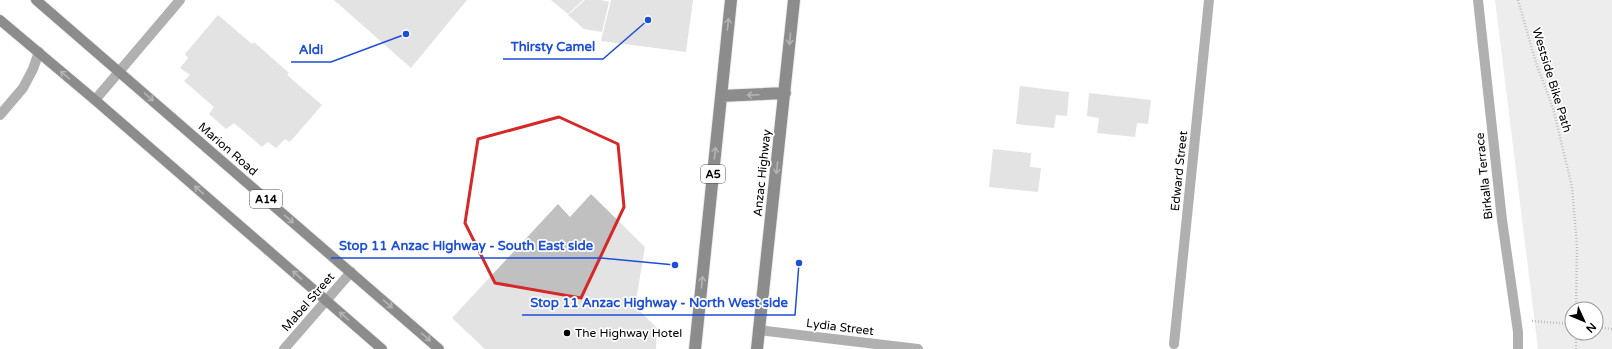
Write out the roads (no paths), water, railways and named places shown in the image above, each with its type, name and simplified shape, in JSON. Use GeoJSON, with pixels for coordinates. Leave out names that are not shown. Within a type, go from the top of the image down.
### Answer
{"type":"FeatureCollection","features":[{"type":"Feature","properties":{"kind":"highway","name":"A5"},"geometry":{"type":"LineString","coordinates":[[695,349],[731,0]]}},
{"type":"Feature","properties":{"kind":"highway","name":"Anzac Highway"},"geometry":{"type":"LineString","coordinates":[[757,349],[794,0]]}},
{"type":"Feature","properties":{"kind":"highway"},"geometry":{"type":"LineString","coordinates":[[720,96],[785,93]]}},
{"type":"Feature","properties":{"kind":"main road","name":"Marion Road"},"geometry":{"type":"LineString","coordinates":[[36,0],[440,349]]}},
{"type":"Feature","properties":{"kind":"main road"},"geometry":{"type":"LineString","coordinates":[[0,20],[95,100],[382,349]]}},
{"type":"Feature","properties":{"kind":"street"},"geometry":{"type":"LineString","coordinates":[[95,100],[180,0]]}},
{"type":"Feature","properties":{"kind":"street","name":"Edward Street"},"geometry":{"type":"LineString","coordinates":[[1174,344],[1209,0]]}},
{"type":"Feature","properties":{"kind":"street","name":"Birkalla Terrace"},"geometry":{"type":"LineString","coordinates":[[1478,0],[1502,220],[1516,320],[1518,349]]}},
{"type":"Feature","properties":{"kind":"street"},"geometry":{"type":"LineString","coordinates":[[0,115],[23,88],[33,69],[39,52]]}},
{"type":"Feature","properties":{"kind":"street","name":"Mabel Street"},"geometry":{"type":"LineString","coordinates":[[284,349],[351,272]]}},
{"type":"Feature","properties":{"kind":"street","name":"Lydia Street"},"geometry":{"type":"LineString","coordinates":[[758,330],[918,349]]}},
{"type":"Feature","properties":{"kind":"place","name":"Thirsty Camel"},"geometry":{"type":"Point","coordinates":[648,20]}},
{"type":"Feature","properties":{"kind":"place","name":"Aldi"},"geometry":{"type":"Point","coordinates":[406,34]}},
{"type":"Feature","properties":{"kind":"place","name":"Stop 11 Anzac Highway - North West side"},"geometry":{"type":"Point","coordinates":[799,263]}},
{"type":"Feature","properties":{"kind":"place","name":"Stop 11 Anzac Highway - South East side"},"geometry":{"type":"Point","coordinates":[675,265]}},
{"type":"Feature","properties":{"kind":"place","name":"The Highway Hotel"},"geometry":{"type":"Point","coordinates":[567,333]}}]}
